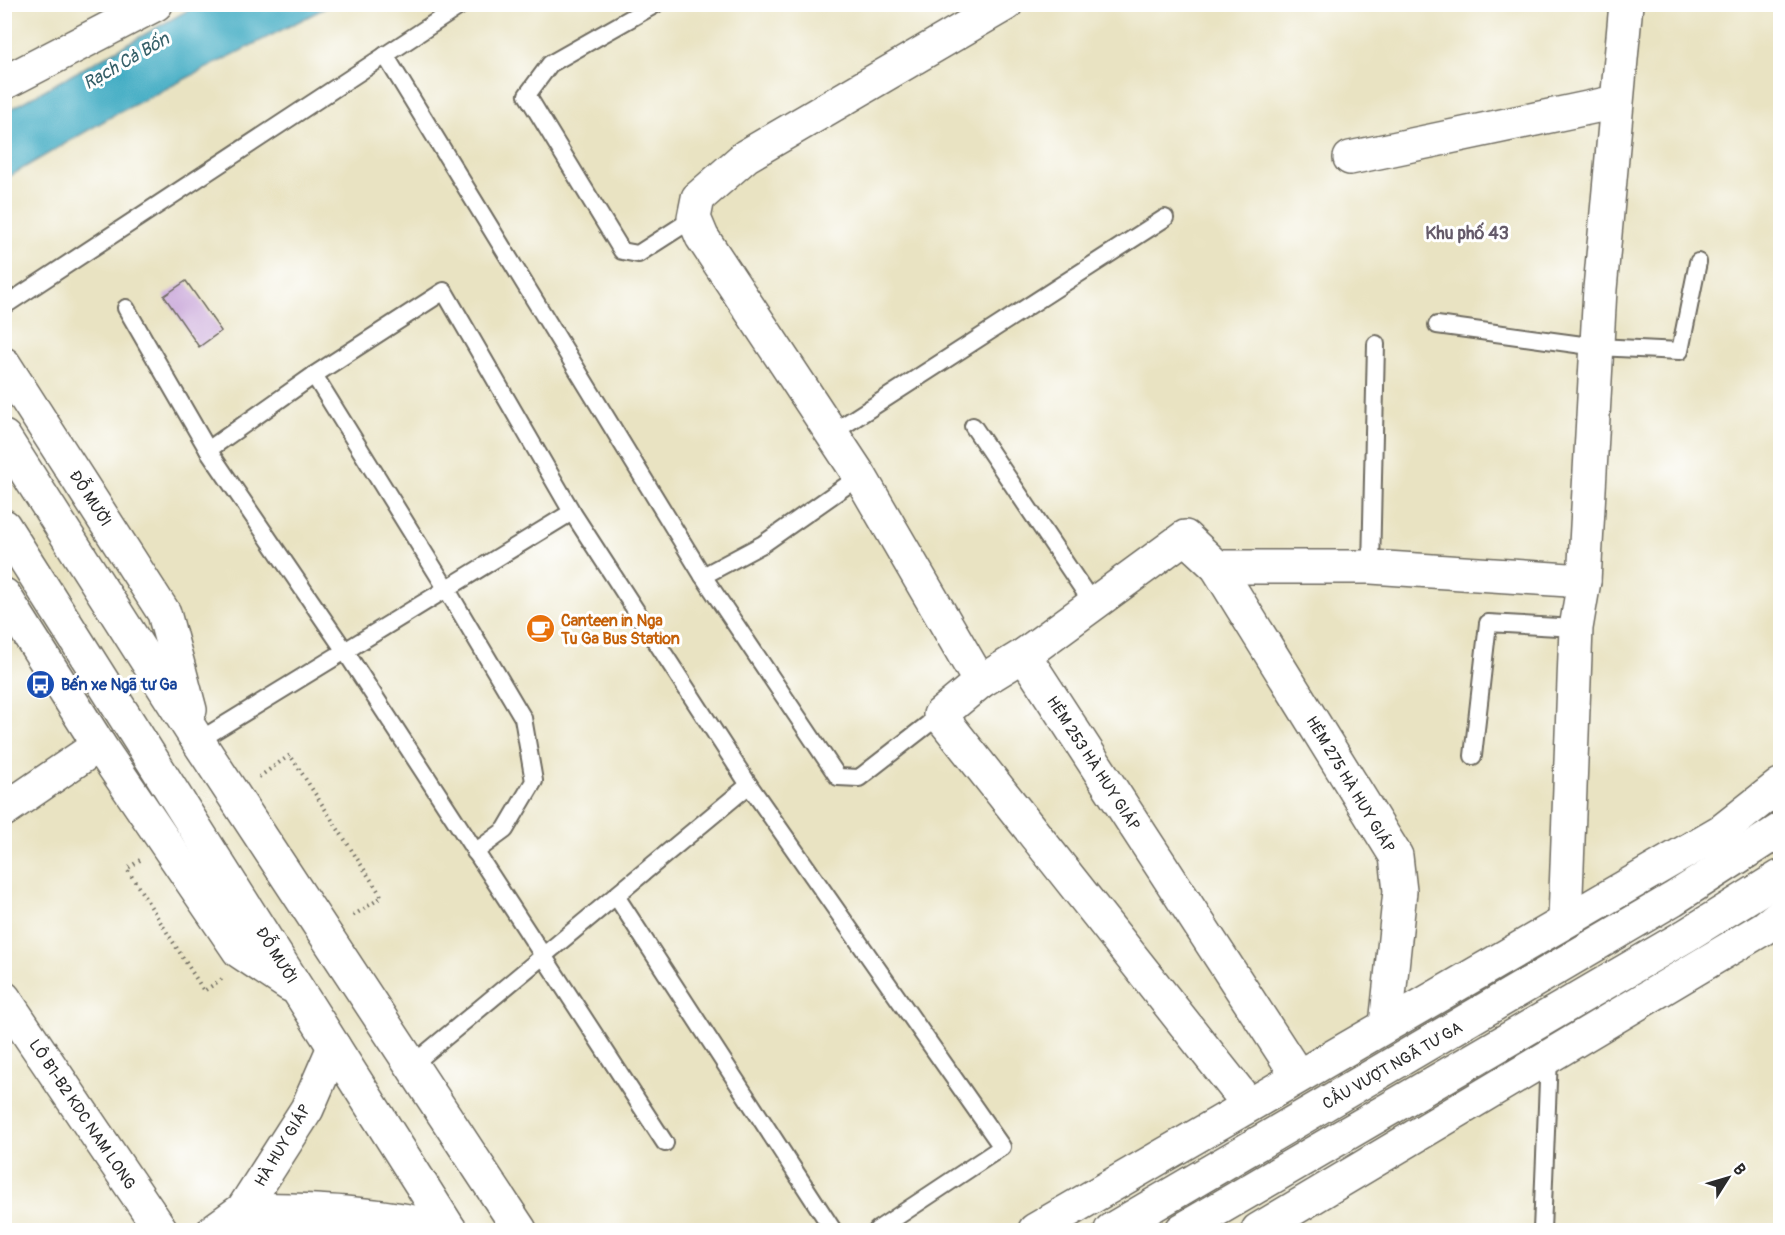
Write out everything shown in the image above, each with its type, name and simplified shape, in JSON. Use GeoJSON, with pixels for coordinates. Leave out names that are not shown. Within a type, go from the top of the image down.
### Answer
{"type":"FeatureCollection","features":[{"type":"Feature","properties":{"kind":"main road"},"geometry":{"type":"LineString","coordinates":[[4,83],[156,4]]}},
{"type":"Feature","properties":{"kind":"main road"},"geometry":{"type":"LineString","coordinates":[[980,682],[860,476],[702,237],[694,218],[698,198],[746,156],[1006,4]]}},
{"type":"Feature","properties":{"kind":"main road"},"geometry":{"type":"LineString","coordinates":[[1564,920],[1576,628],[1584,580],[1597,347],[1626,4]]}},
{"type":"Feature","properties":{"kind":"main road"},"geometry":{"type":"LineString","coordinates":[[1350,158],[1616,102]]}},
{"type":"Feature","properties":{"kind":"main road","name":"ĐỖ MƯỜI"},"geometry":{"type":"LineString","coordinates":[[4,364],[164,613],[198,741]]}},
{"type":"Feature","properties":{"kind":"main road","name":"ĐỖ MƯỜI"},"geometry":{"type":"LineString","coordinates":[[4,437],[198,741],[413,1064],[520,1230]]}},
{"type":"Feature","properties":{"kind":"main road","name":"ĐỖ MƯỜI"},"geometry":{"type":"LineString","coordinates":[[4,526],[300,992]]}},
{"type":"Feature","properties":{"kind":"main road"},"geometry":{"type":"LineString","coordinates":[[1249,1105],[940,715],[980,682],[1024,655],[1185,537],[1217,567],[1371,567],[1584,580]]}},
{"type":"Feature","properties":{"kind":"main road","name":"HẺM 275 HÀ HUY GIÁP"},"geometry":{"type":"LineString","coordinates":[[1217,567],[1396,856],[1400,891],[1386,1025]]}},
{"type":"Feature","properties":{"kind":"main road","name":"ĐỖ MƯỜI"},"geometry":{"type":"LineString","coordinates":[[4,595],[99,745],[239,951],[300,992]]}},
{"type":"Feature","properties":{"kind":"main road","name":"HẺM 253 HÀ HUY GIÁP"},"geometry":{"type":"LineString","coordinates":[[1024,655],[1299,1076]]}},
{"type":"Feature","properties":{"kind":"main road"},"geometry":{"type":"LineString","coordinates":[[128,787],[198,741]]}},
{"type":"Feature","properties":{"kind":"main road"},"geometry":{"type":"LineString","coordinates":[[4,810],[99,745]]}},
{"type":"Feature","properties":{"kind":"main road"},"geometry":{"type":"LineString","coordinates":[[1035,1230],[1564,920],[1723,830],[1780,785]]}},
{"type":"Feature","properties":{"kind":"main road","name":"CẦU VƯỢT NGÃ TƯ GA"},"geometry":{"type":"LineString","coordinates":[[1111,1230],[1673,899],[1780,830]]}},
{"type":"Feature","properties":{"kind":"main road"},"geometry":{"type":"LineString","coordinates":[[1182,1230],[1688,935],[1780,877]]}},
{"type":"Feature","properties":{"kind":"main road"},"geometry":{"type":"LineString","coordinates":[[1258,1230],[1764,928],[1780,915]]}},
{"type":"Feature","properties":{"kind":"main road"},"geometry":{"type":"LineString","coordinates":[[300,992],[450,1230]]}},
{"type":"Feature","properties":{"kind":"main road","name":"LÔ B1-B2 KDC NAM LONG"},"geometry":{"type":"LineString","coordinates":[[4,998],[161,1230]]}},
{"type":"Feature","properties":{"kind":"main road","name":"HÀ HUY GIÁP"},"geometry":{"type":"LineString","coordinates":[[214,1230],[243,1209],[306,1109],[334,1047]]}},
{"type":"Feature","properties":{"kind":"main road","name":"HÀ HUY GIÁP"},"geometry":{"type":"LineString","coordinates":[[243,1209],[355,1213],[407,1219],[450,1230]]}},
{"type":"Feature","properties":{"kind":"lane"},"geometry":{"type":"LineString","coordinates":[[4,306],[463,4]]}},
{"type":"Feature","properties":{"kind":"lane"},"geometry":{"type":"LineString","coordinates":[[656,4],[550,64],[527,95],[622,251],[638,254],[694,218]]}},
{"type":"Feature","properties":{"kind":"lane"},"geometry":{"type":"LineString","coordinates":[[385,55],[703,576],[838,777],[859,778],[940,715]]}},
{"type":"Feature","properties":{"kind":"lane"},"geometry":{"type":"LineString","coordinates":[[832,433],[1165,218]]}},
{"type":"Feature","properties":{"kind":"lane"},"geometry":{"type":"LineString","coordinates":[[1437,325],[1597,347],[1680,351],[1698,262]]}},
{"type":"Feature","properties":{"kind":"lane"},"geometry":{"type":"LineString","coordinates":[[208,450],[314,375],[444,291],[572,512],[749,785],[1002,1147],[877,1230]]}},
{"type":"Feature","properties":{"kind":"lane"},"geometry":{"type":"LineString","coordinates":[[126,308],[208,450],[345,651],[665,1143]]}},
{"type":"Feature","properties":{"kind":"lane"},"geometry":{"type":"LineString","coordinates":[[1371,567],[1376,344]]}},
{"type":"Feature","properties":{"kind":"lane"},"geometry":{"type":"LineString","coordinates":[[314,375],[446,588],[523,718],[534,781],[505,830],[476,852]]}},
{"type":"Feature","properties":{"kind":"lane"},"geometry":{"type":"LineString","coordinates":[[973,426],[1093,604]]}},
{"type":"Feature","properties":{"kind":"lane"},"geometry":{"type":"LineString","coordinates":[[703,576],[763,544],[860,476]]}},
{"type":"Feature","properties":{"kind":"lane"},"geometry":{"type":"LineString","coordinates":[[198,741],[572,512]]}},
{"type":"Feature","properties":{"kind":"lane"},"geometry":{"type":"LineString","coordinates":[[1473,756],[1488,623],[1576,628]]}},
{"type":"Feature","properties":{"kind":"lane"},"geometry":{"type":"LineString","coordinates":[[413,1064],[749,785]]}},
{"type":"Feature","properties":{"kind":"lane"},"geometry":{"type":"LineString","coordinates":[[616,896],[833,1230]]}},
{"type":"Feature","properties":{"kind":"lane"},"geometry":{"type":"LineString","coordinates":[[1542,1230],[1549,1057]]}},
{"type":"Feature","properties":{"kind":"path"},"geometry":{"type":"LineString","coordinates":[[233,794],[290,755],[382,897],[326,933]]}},
{"type":"Feature","properties":{"kind":"path"},"geometry":{"type":"LineString","coordinates":[[166,843],[127,869],[204,991],[250,958]]}},
{"type":"Feature","properties":{"kind":"water","name":"Rạch Cả Bốn"},"geometry":{"type":"Polygon","coordinates":[[[199,4],[331,5],[114,115],[5,179],[5,112],[199,4]]]}},
{"type":"Feature","properties":{"kind":"building"},"geometry":{"type":"Polygon","coordinates":[[[186,281],[221,331],[199,347],[164,296],[186,281]]]}},
{"type":"Feature","properties":{"kind":"place","name":"Canteen in Nga Tu Ga Bus Station"},"geometry":{"type":"Point","coordinates":[540,629]}},
{"type":"Feature","properties":{"kind":"place","name":"Bến xe Ngã tư Ga"},"geometry":{"type":"Point","coordinates":[40,684]}},
{"type":"Feature","properties":{"kind":"district","name":"Khu phố 43"},"geometry":{"type":"Point","coordinates":[1467,233]}}]}
